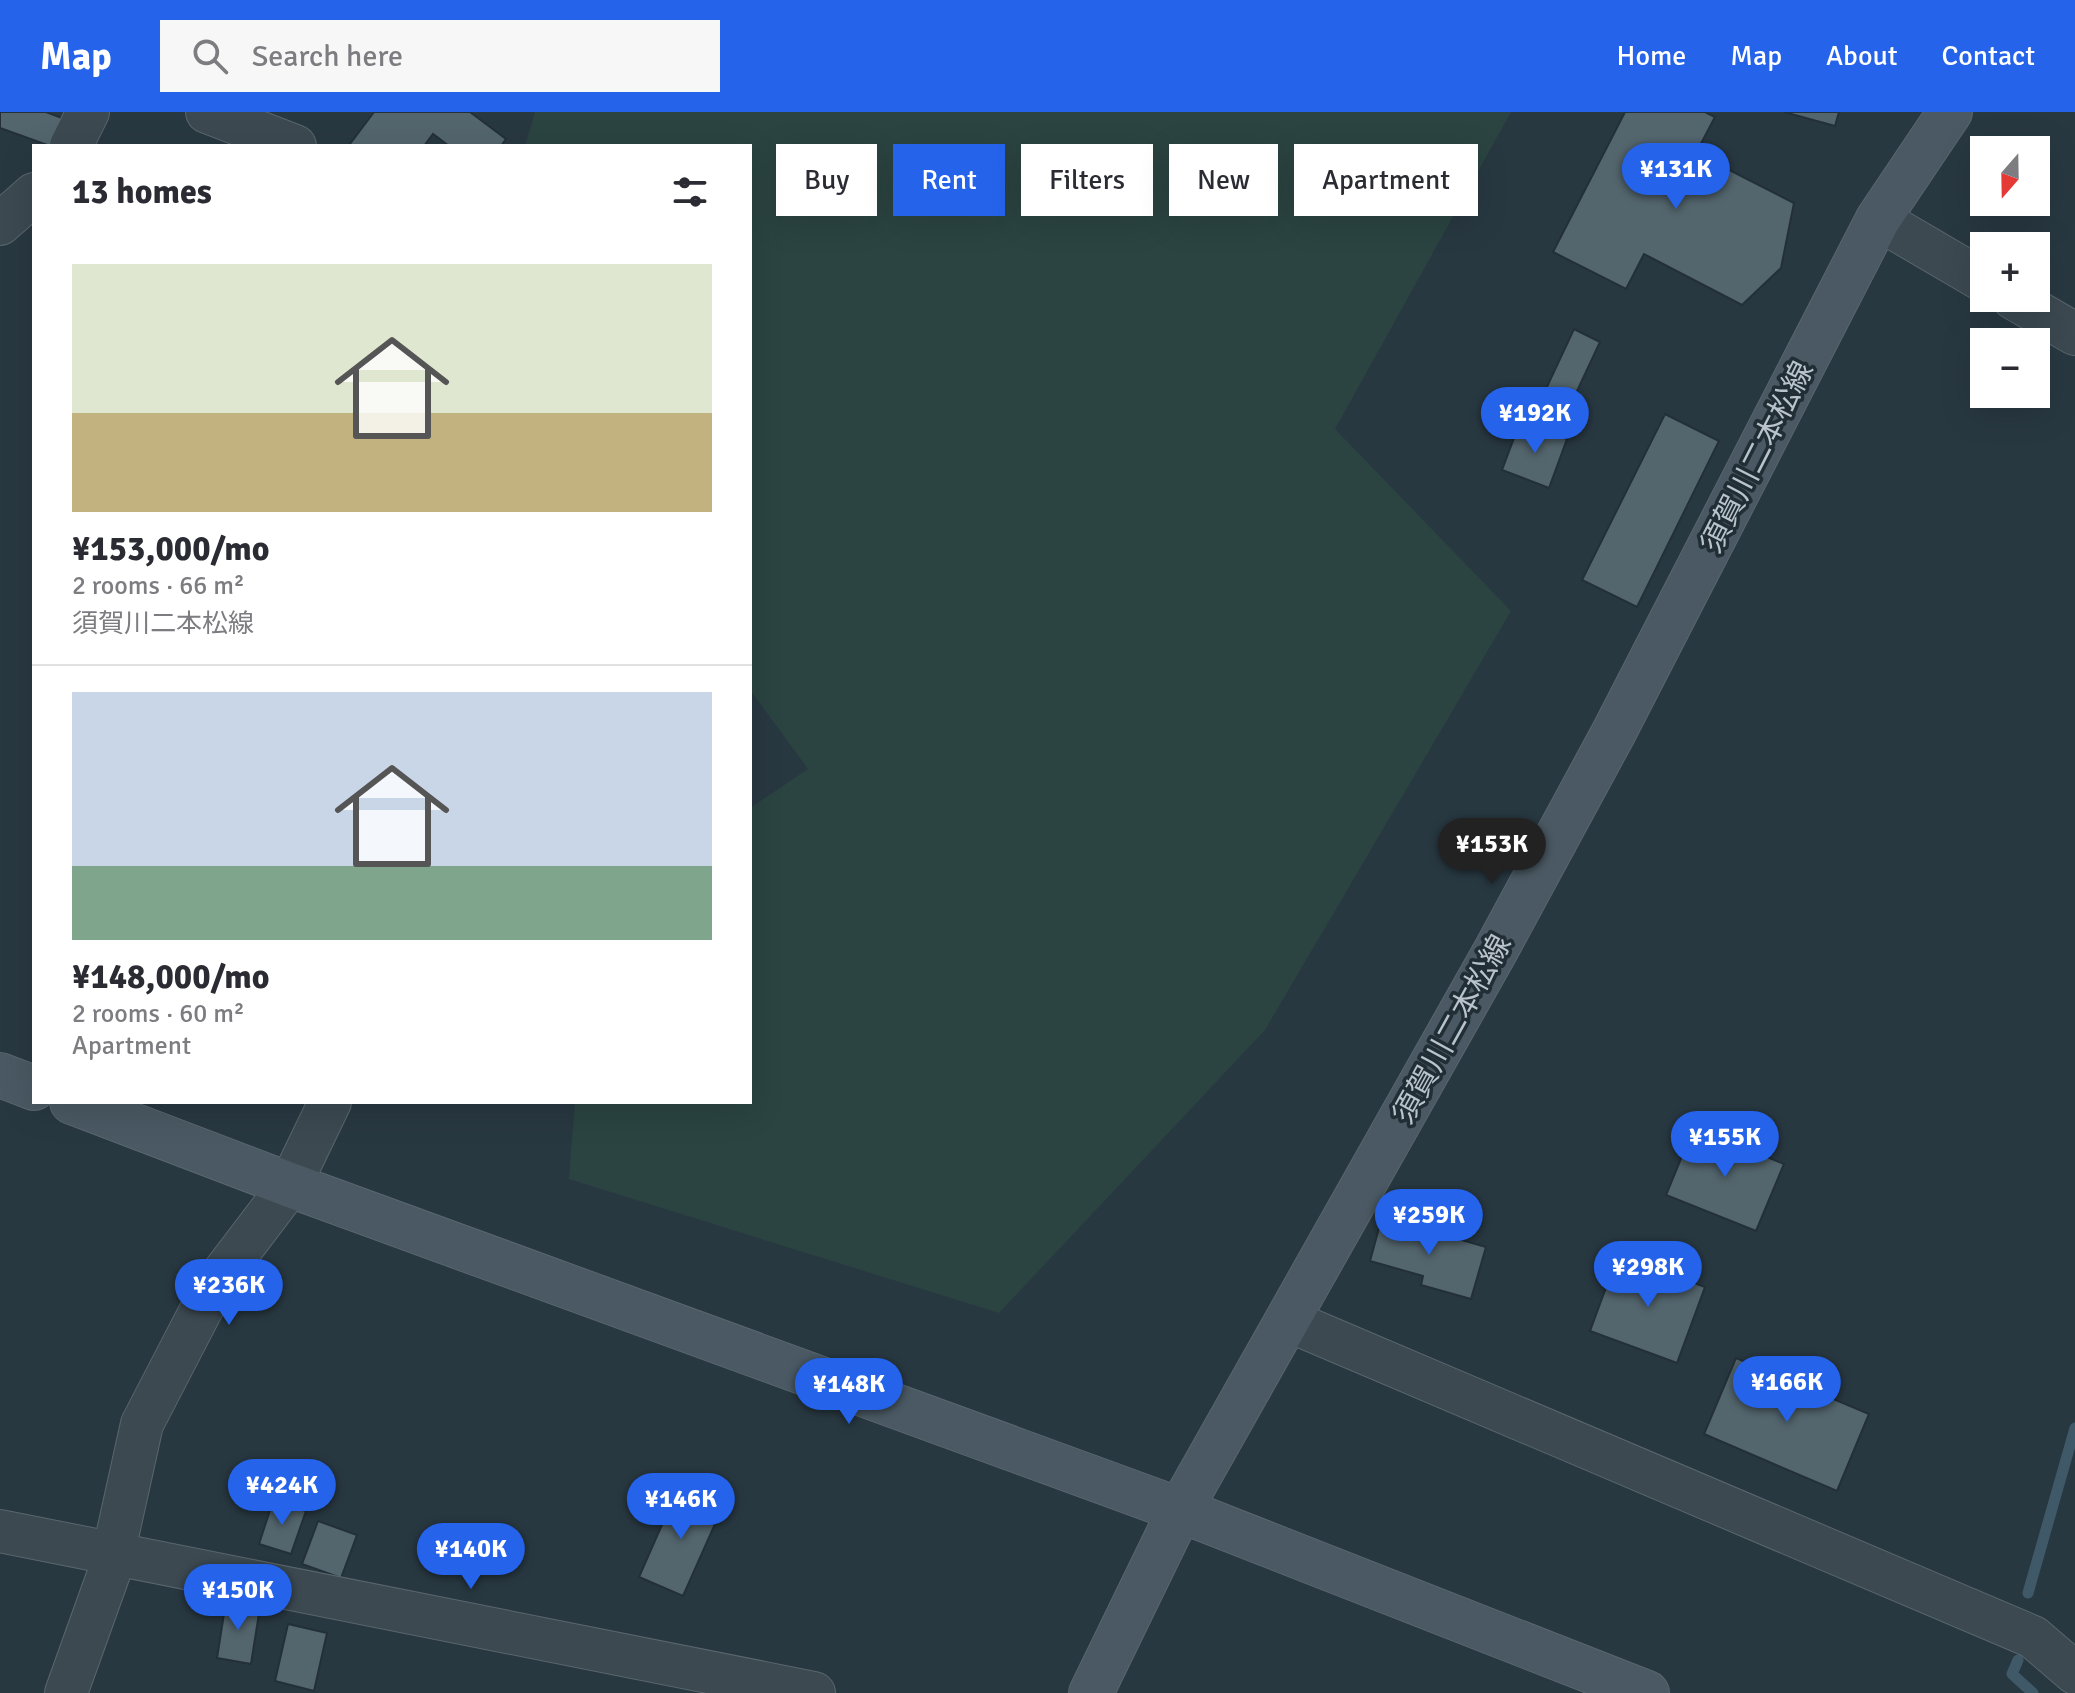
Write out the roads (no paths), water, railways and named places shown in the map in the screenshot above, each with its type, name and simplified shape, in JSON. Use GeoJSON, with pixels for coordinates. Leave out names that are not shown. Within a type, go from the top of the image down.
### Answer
{"type":"FeatureCollection","features":[{"type":"Feature","properties":{"kind":"main road","name":"須賀川二本松線"},"geometry":{"type":"LineString","coordinates":[[1091,1693],[1180,1510],[1496,950],[1614,732],[1878,219],[1950,112]]}},
{"type":"Feature","properties":{"kind":"main road"},"geometry":{"type":"LineString","coordinates":[[0,1075],[32,1087]]}},
{"type":"Feature","properties":{"kind":"main road"},"geometry":{"type":"LineString","coordinates":[[77,1104],[290,1185],[1180,1510],[1647,1693]]}},
{"type":"Feature","properties":{"kind":"street"},"geometry":{"type":"LineString","coordinates":[[72,144],[88,112]]}},
{"type":"Feature","properties":{"kind":"street"},"geometry":{"type":"LineString","coordinates":[[207,112],[290,144]]}},
{"type":"Feature","properties":{"kind":"street"},"geometry":{"type":"LineString","coordinates":[[296,144],[305,112]]}},
{"type":"Feature","properties":{"kind":"street"},"geometry":{"type":"LineString","coordinates":[[0,224],[32,196]]}},
{"type":"Feature","properties":{"kind":"street"},"geometry":{"type":"LineString","coordinates":[[1878,219],[1970,273]]}},
{"type":"Feature","properties":{"kind":"street"},"geometry":{"type":"LineString","coordinates":[[2037,312],[2075,334]]}},
{"type":"Feature","properties":{"kind":"street"},"geometry":{"type":"LineString","coordinates":[[66,1693],[109,1573],[142,1424],[214,1285],[290,1185],[329,1104]]}},
{"type":"Feature","properties":{"kind":"street"},"geometry":{"type":"LineString","coordinates":[[1287,1320],[2033,1637],[2075,1673]]}},
{"type":"Feature","properties":{"kind":"street"},"geometry":{"type":"LineString","coordinates":[[0,1531],[814,1693]]}},
{"type":"Feature","properties":{"kind":"waterway"},"geometry":{"type":"LineString","coordinates":[[2028,1593],[2075,1428]]}},
{"type":"Feature","properties":{"kind":"waterway"},"geometry":{"type":"LineString","coordinates":[[2018,1660],[2012,1674],[2033,1693]]}}]}
